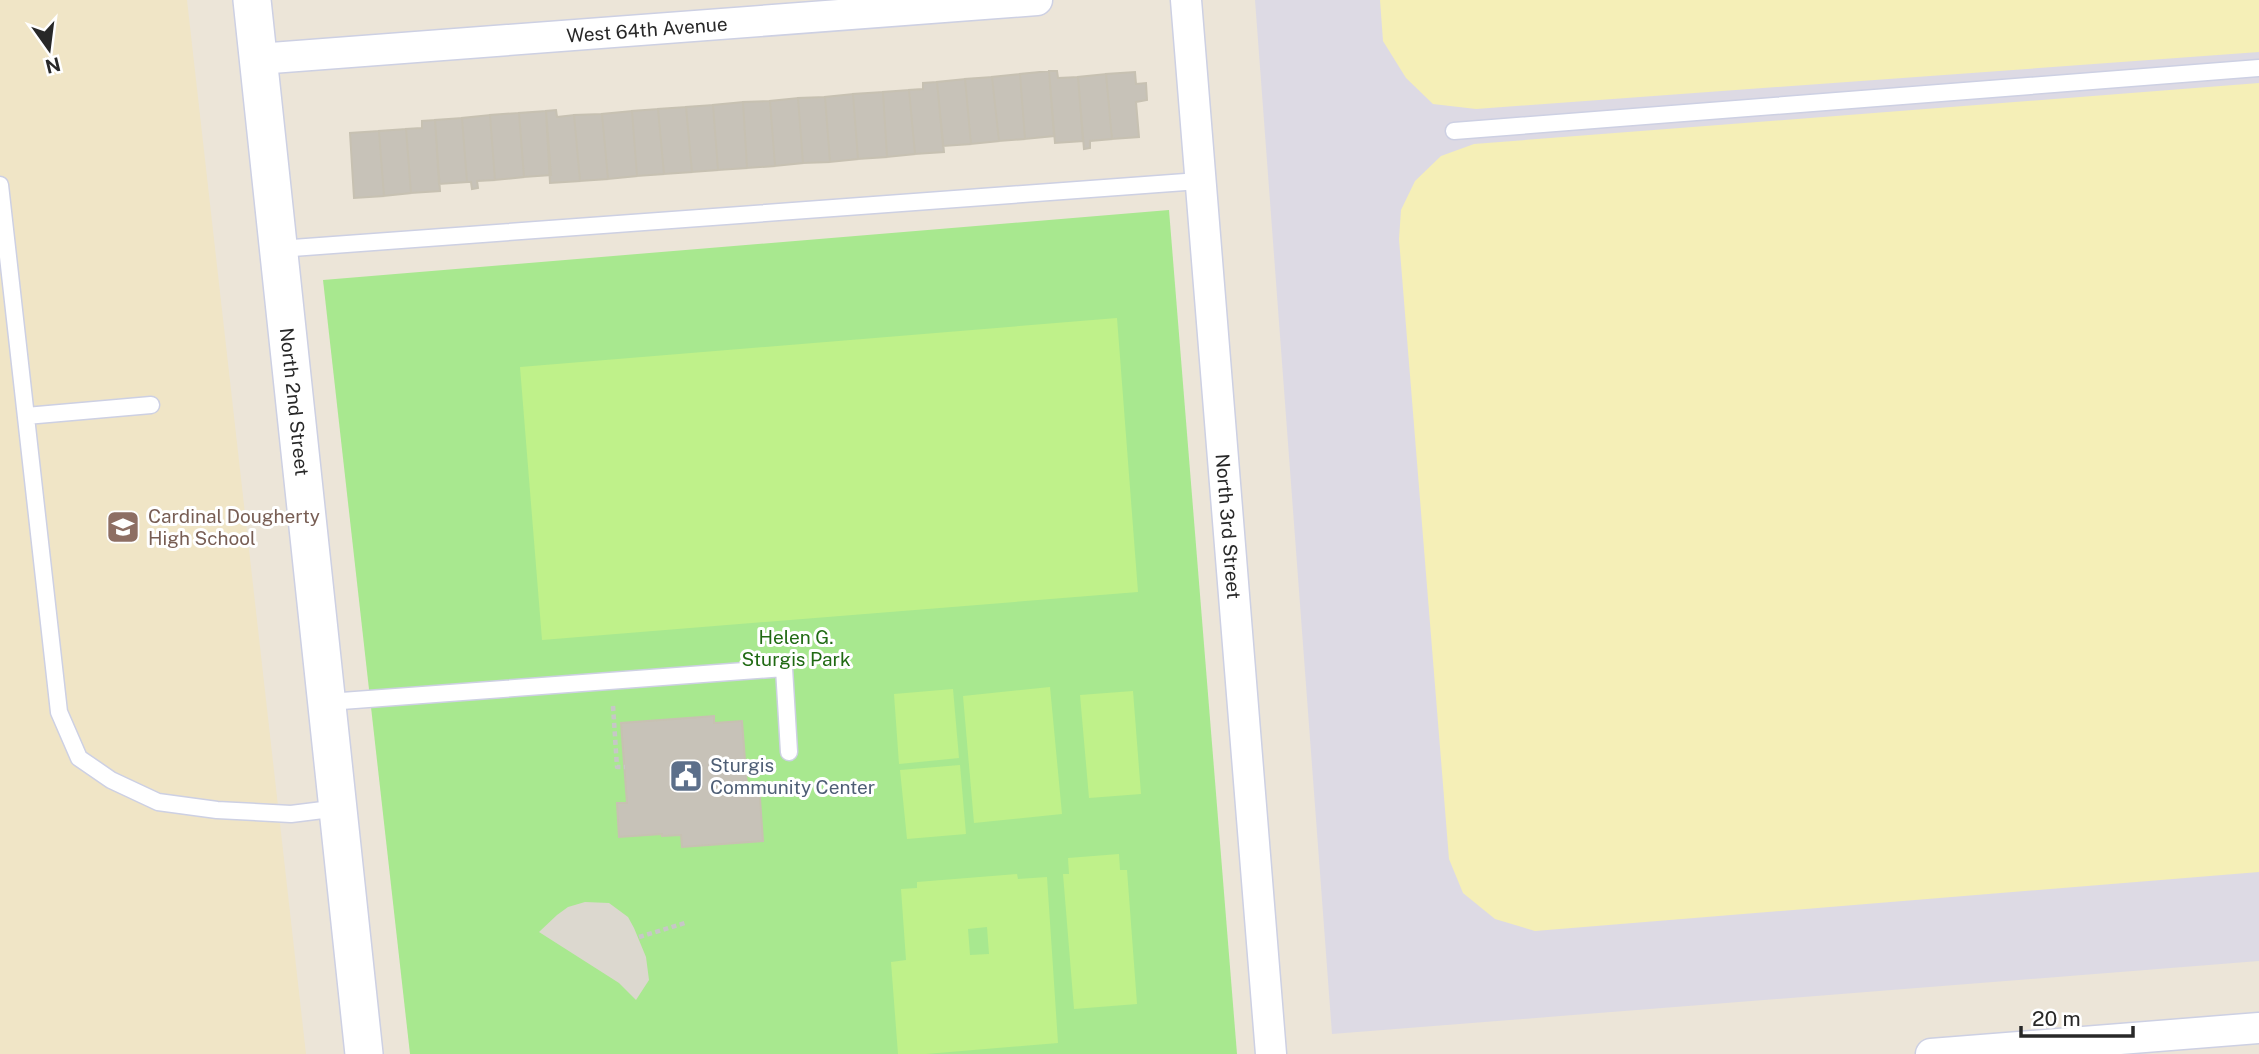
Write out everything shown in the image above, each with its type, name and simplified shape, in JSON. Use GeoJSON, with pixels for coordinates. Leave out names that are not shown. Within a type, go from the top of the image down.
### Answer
{"type":"FeatureCollection","features":[{"type":"Feature","properties":{"kind":"street","name":"North 2nd Street"},"geometry":{"type":"LineString","coordinates":[[251,0],[364,1054]]}},
{"type":"Feature","properties":{"kind":"street","name":"West 64th Avenue"},"geometry":{"type":"LineString","coordinates":[[258,59],[1037,0]]}},
{"type":"Feature","properties":{"kind":"street","name":"North 3rd Street"},"geometry":{"type":"LineString","coordinates":[[1186,0],[1271,1054]]}},
{"type":"Feature","properties":{"kind":"street"},"geometry":{"type":"LineString","coordinates":[[1931,1054],[2259,1028]]}},
{"type":"Feature","properties":{"kind":"lane"},"geometry":{"type":"LineString","coordinates":[[1454,131],[2259,68]]}},
{"type":"Feature","properties":{"kind":"lane"},"geometry":{"type":"LineString","coordinates":[[279,249],[1199,181]]}},
{"type":"Feature","properties":{"kind":"lane"},"geometry":{"type":"LineString","coordinates":[[0,185],[59,712],[79,758],[111,780],[158,802],[217,810],[291,814],[339,808]]}},
{"type":"Feature","properties":{"kind":"lane"},"geometry":{"type":"LineString","coordinates":[[26,416],[151,405]]}},
{"type":"Feature","properties":{"kind":"lane"},"geometry":{"type":"LineString","coordinates":[[328,702],[784,668],[789,752]]}},
{"type":"Feature","properties":{"kind":"path"},"geometry":{"type":"LineString","coordinates":[[611,681],[617,767],[625,767]]}},
{"type":"Feature","properties":{"kind":"path"},"geometry":{"type":"LineString","coordinates":[[639,937],[685,923]]}},
{"type":"Feature","properties":{"kind":"shaded area","name":"Cardinal Dougherty High School"},"geometry":{"type":"Polygon","coordinates":[[[0,0],[187,0],[306,1054],[0,1054],[0,0]]]}},
{"type":"Feature","properties":{"kind":"shaded area"},"geometry":{"type":"Polygon","coordinates":[[[1255,0],[2259,0],[2259,961],[1332,1034],[1255,0]]]}},
{"type":"Feature","properties":{"kind":"shaded area"},"geometry":{"type":"Polygon","coordinates":[[[585,902],[609,903],[628,917],[634,928],[646,957],[649,980],[636,1000],[619,983],[539,932],[568,907],[585,902]]]}},
{"type":"Feature","properties":{"kind":"green space","name":"Helen G. Sturgis Park"},"geometry":{"type":"Polygon","coordinates":[[[1169,210],[1237,1054],[410,1054],[323,280],[1169,210]]]}},
{"type":"Feature","properties":{"kind":"green space"},"geometry":{"type":"Polygon","coordinates":[[[1117,318],[1138,592],[542,640],[520,367],[1117,318]]]}},
{"type":"Feature","properties":{"kind":"green space"},"geometry":{"type":"Polygon","coordinates":[[[1050,687],[1062,814],[974,823],[963,696],[1050,687]]]}},
{"type":"Feature","properties":{"kind":"green space"},"geometry":{"type":"Polygon","coordinates":[[[953,689],[959,758],[899,764],[894,694],[953,689]]]}},
{"type":"Feature","properties":{"kind":"green space"},"geometry":{"type":"Polygon","coordinates":[[[1133,691],[1141,794],[1089,798],[1080,695],[1133,691]]]}},
{"type":"Feature","properties":{"kind":"green space"},"geometry":{"type":"Polygon","coordinates":[[[960,765],[966,834],[907,839],[900,770],[960,765]]]}},
{"type":"Feature","properties":{"kind":"green space"},"geometry":{"type":"Polygon","coordinates":[[[1119,854],[1120,870],[1127,870],[1137,1004],[1074,1009],[1063,874],[1069,874],[1068,858],[1119,854]]]}},
{"type":"Feature","properties":{"kind":"green space"},"geometry":{"type":"Polygon","coordinates":[[[1017,874],[1018,879],[1047,877],[1058,1043],[898,1054],[891,962],[906,960],[901,889],[917,888],[917,882],[1017,874]],[[987,927],[968,929],[970,955],[989,954],[987,927]]]}},
{"type":"Feature","properties":{"kind":"sand"},"geometry":{"type":"Polygon","coordinates":[[[1380,0],[2259,0],[2259,52],[1476,109],[1433,104],[1406,78],[1383,41],[1380,0]]]}},
{"type":"Feature","properties":{"kind":"sand"},"geometry":{"type":"Polygon","coordinates":[[[2259,83],[2259,872],[1535,931],[1495,919],[1463,893],[1449,859],[1399,239],[1401,210],[1415,181],[1441,156],[1474,144],[2259,83]]]}},
{"type":"Feature","properties":{"kind":"building"},"geometry":{"type":"Polygon","coordinates":[[[1049,71],[1057,71],[1058,78],[1078,77],[1083,141],[1055,143],[1049,71]]]}},
{"type":"Feature","properties":{"kind":"building"},"geometry":{"type":"Polygon","coordinates":[[[1049,71],[1054,136],[1025,139],[1020,74],[1049,71]]]}},
{"type":"Feature","properties":{"kind":"building"},"geometry":{"type":"Polygon","coordinates":[[[1135,72],[1136,84],[1146,83],[1147,100],[1136,102],[1139,137],[1112,139],[1106,74],[1135,72]]]}},
{"type":"Feature","properties":{"kind":"building"},"geometry":{"type":"Polygon","coordinates":[[[1020,74],[1025,139],[999,141],[992,77],[1020,74]]]}},
{"type":"Feature","properties":{"kind":"building"},"geometry":{"type":"Polygon","coordinates":[[[1106,74],[1112,139],[1090,141],[1090,148],[1084,149],[1078,77],[1106,74]]]}},
{"type":"Feature","properties":{"kind":"building"},"geometry":{"type":"Polygon","coordinates":[[[992,77],[999,141],[971,144],[965,79],[992,77]]]}},
{"type":"Feature","properties":{"kind":"building"},"geometry":{"type":"Polygon","coordinates":[[[965,79],[971,144],[943,146],[937,82],[965,79]]]}},
{"type":"Feature","properties":{"kind":"building"},"geometry":{"type":"Polygon","coordinates":[[[937,82],[944,152],[915,154],[909,90],[923,89],[923,83],[937,82]]]}},
{"type":"Feature","properties":{"kind":"building"},"geometry":{"type":"Polygon","coordinates":[[[909,90],[915,154],[887,157],[883,92],[909,90]]]}},
{"type":"Feature","properties":{"kind":"building"},"geometry":{"type":"Polygon","coordinates":[[[883,92],[887,157],[858,159],[853,94],[883,92]]]}},
{"type":"Feature","properties":{"kind":"building"},"geometry":{"type":"Polygon","coordinates":[[[853,94],[858,159],[830,162],[825,97],[853,94]]]}},
{"type":"Feature","properties":{"kind":"building"},"geometry":{"type":"Polygon","coordinates":[[[825,97],[830,162],[803,163],[798,98],[825,97]]]}},
{"type":"Feature","properties":{"kind":"building"},"geometry":{"type":"Polygon","coordinates":[[[798,98],[803,163],[775,166],[770,101],[798,98]]]}},
{"type":"Feature","properties":{"kind":"building"},"geometry":{"type":"Polygon","coordinates":[[[770,101],[775,166],[747,168],[743,102],[770,101]]]}},
{"type":"Feature","properties":{"kind":"building"},"geometry":{"type":"Polygon","coordinates":[[[743,102],[747,168],[718,170],[713,105],[743,102]]]}},
{"type":"Feature","properties":{"kind":"building"},"geometry":{"type":"Polygon","coordinates":[[[713,105],[718,170],[692,172],[686,107],[713,105]]]}},
{"type":"Feature","properties":{"kind":"building"},"geometry":{"type":"Polygon","coordinates":[[[686,107],[692,172],[664,174],[658,109],[686,107]]]}},
{"type":"Feature","properties":{"kind":"building"},"geometry":{"type":"Polygon","coordinates":[[[658,109],[664,174],[637,176],[632,111],[658,109]]]}},
{"type":"Feature","properties":{"kind":"building"},"geometry":{"type":"Polygon","coordinates":[[[556,110],[557,117],[574,115],[580,181],[550,183],[546,111],[556,110]]]}},
{"type":"Feature","properties":{"kind":"building"},"geometry":{"type":"Polygon","coordinates":[[[546,111],[551,175],[524,177],[519,113],[546,111]]]}},
{"type":"Feature","properties":{"kind":"building"},"geometry":{"type":"Polygon","coordinates":[[[632,111],[637,176],[608,179],[602,114],[632,111]]]}},
{"type":"Feature","properties":{"kind":"building"},"geometry":{"type":"Polygon","coordinates":[[[519,113],[524,177],[495,180],[490,115],[519,113]]]}},
{"type":"Feature","properties":{"kind":"building"},"geometry":{"type":"Polygon","coordinates":[[[602,114],[608,179],[580,181],[574,115],[602,114]]]}},
{"type":"Feature","properties":{"kind":"building"},"geometry":{"type":"Polygon","coordinates":[[[490,115],[495,180],[477,181],[478,188],[472,189],[471,182],[467,182],[462,118],[490,115]]]}},
{"type":"Feature","properties":{"kind":"building"},"geometry":{"type":"Polygon","coordinates":[[[462,118],[467,182],[439,184],[435,120],[462,118]]]}},
{"type":"Feature","properties":{"kind":"building"},"geometry":{"type":"Polygon","coordinates":[[[435,120],[440,191],[411,193],[406,129],[422,128],[422,121],[435,120]]]}},
{"type":"Feature","properties":{"kind":"building"},"geometry":{"type":"Polygon","coordinates":[[[406,129],[411,193],[384,196],[379,131],[406,129]]]}},
{"type":"Feature","properties":{"kind":"building"},"geometry":{"type":"Polygon","coordinates":[[[379,131],[384,196],[354,198],[350,133],[379,131]]]}},
{"type":"Feature","properties":{"kind":"building","name":"Sturgis Community Center"},"geometry":{"type":"Polygon","coordinates":[[[714,716],[714,723],[742,721],[747,786],[759,785],[763,841],[682,847],[681,835],[619,837],[617,803],[627,803],[621,723],[714,716]]]}},
{"type":"Feature","properties":{"kind":"place","name":"Cardinal Dougherty High School"},"geometry":{"type":"Point","coordinates":[123,527]}},
{"type":"Feature","properties":{"kind":"place","name":"Sturgis Community Center"},"geometry":{"type":"Point","coordinates":[686,776]}}]}
